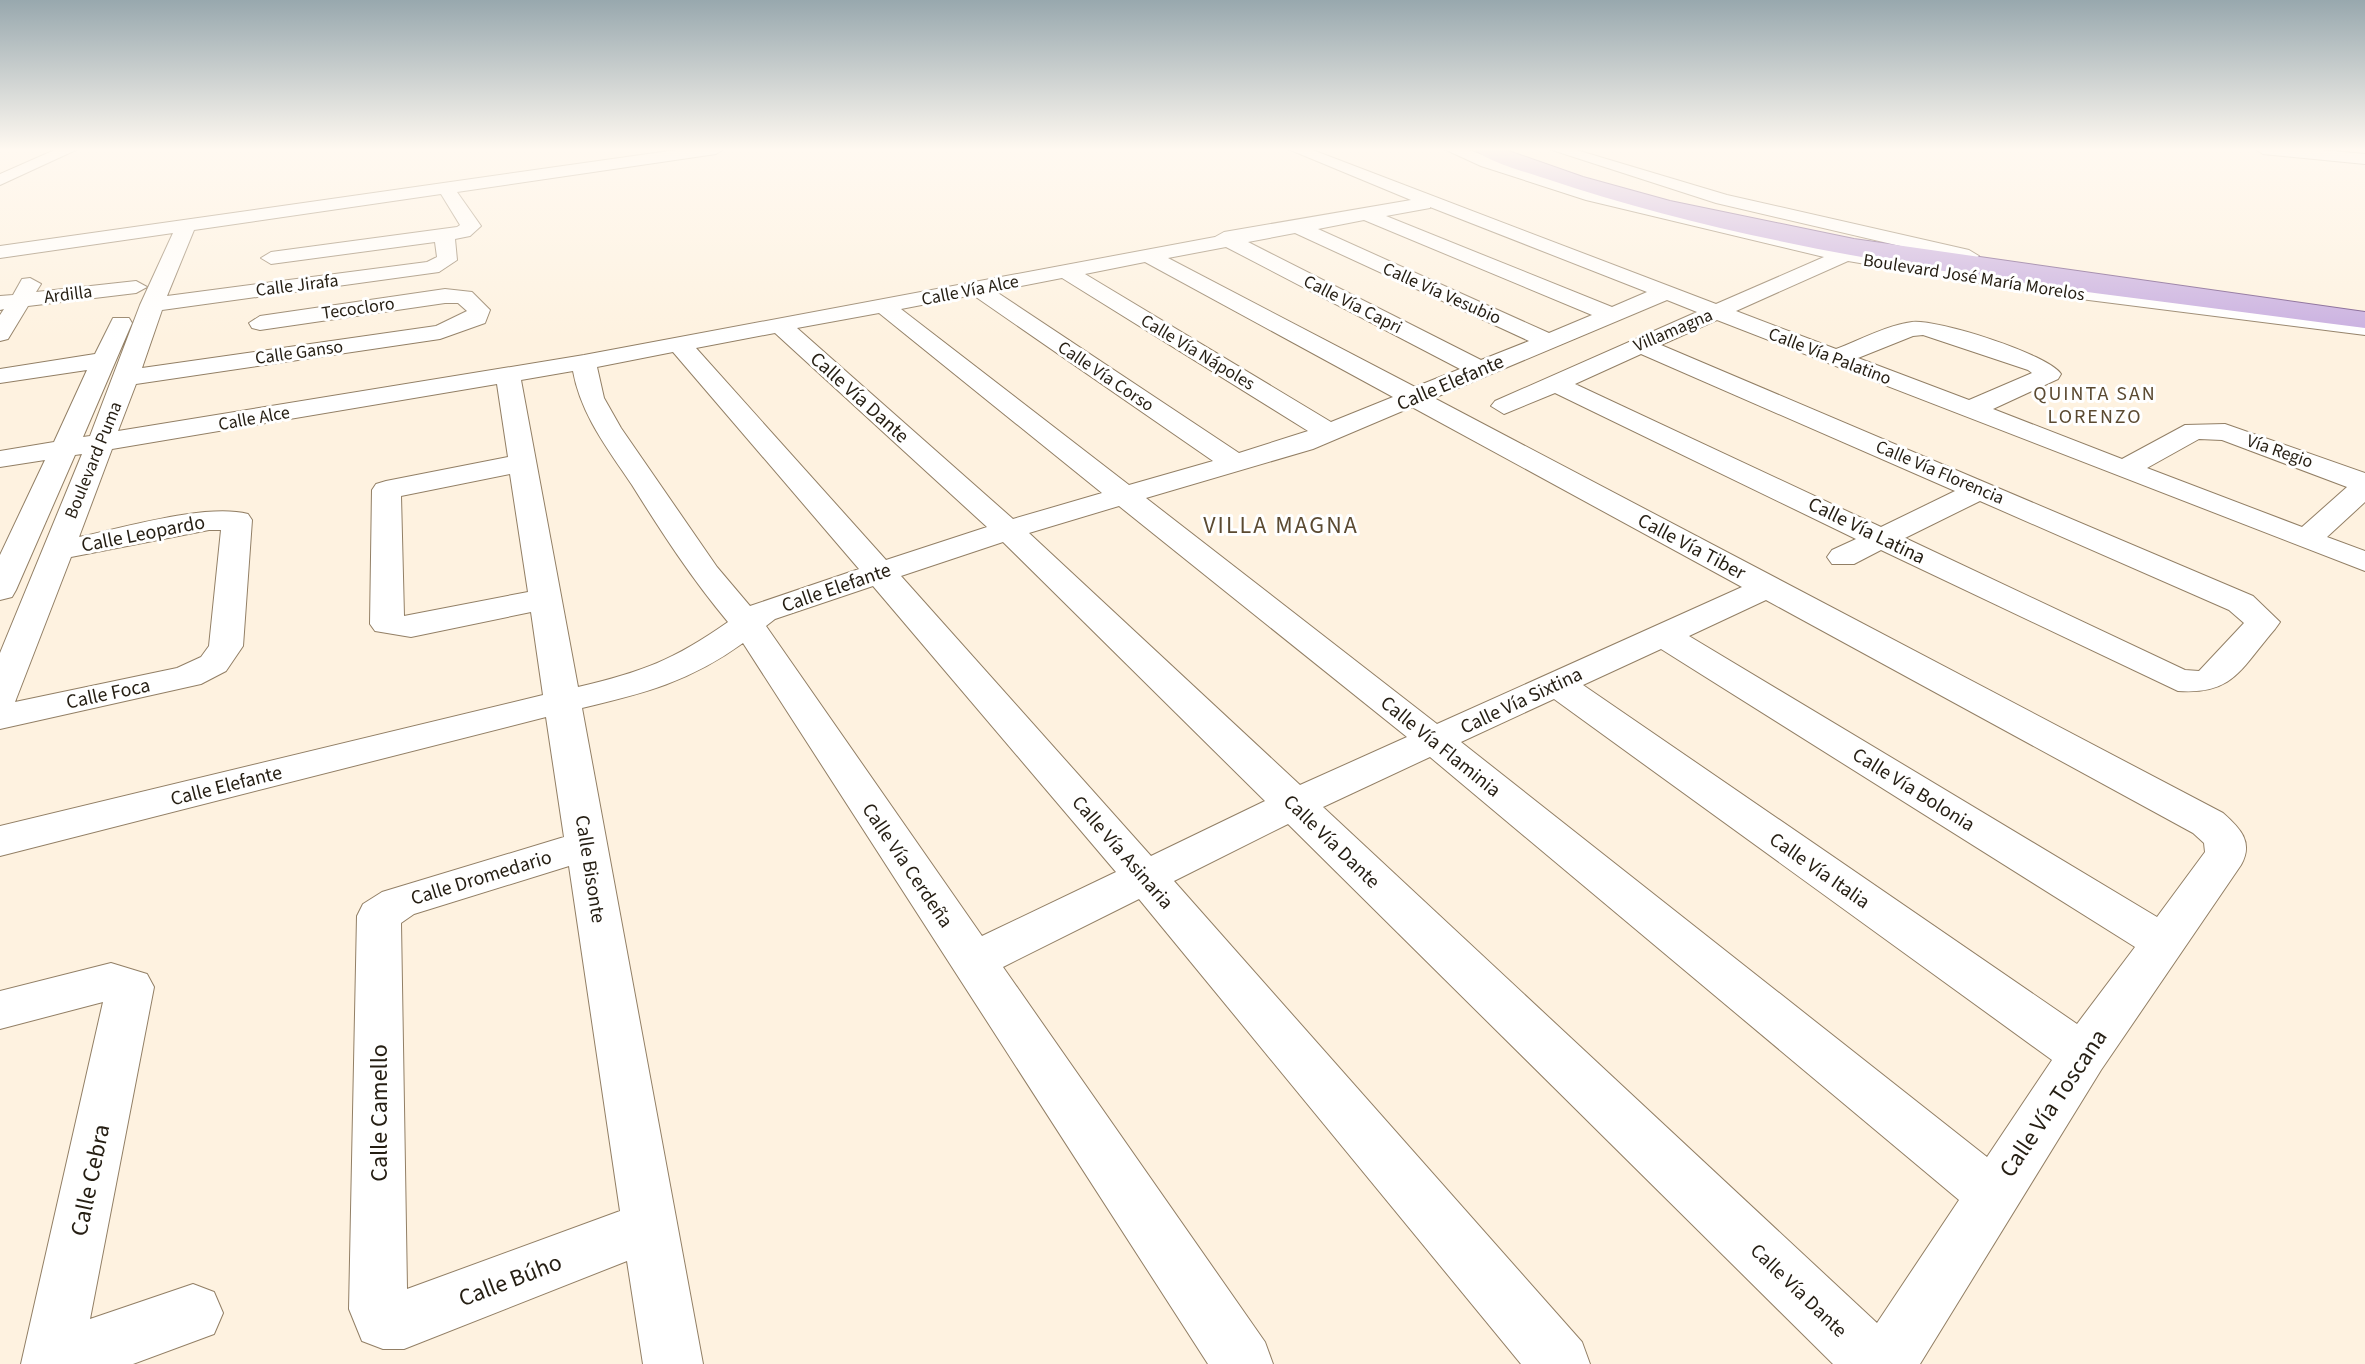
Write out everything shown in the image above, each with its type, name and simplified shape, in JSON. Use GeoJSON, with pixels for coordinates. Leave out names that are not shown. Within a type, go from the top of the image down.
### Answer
{"type":"FeatureCollection","features":[{"type":"Feature","properties":{"kind":"main road","name":"Boulevard José María Morelos"},"geometry":{"type":"LineString","coordinates":[[1700,213],[1783,232],[1988,268],[2365,320]]}},
{"type":"Feature","properties":{"kind":"main road","name":"Boulevard José María Morelos"},"geometry":{"type":"LineString","coordinates":[[1742,213],[1969,256],[2365,311]]}},
{"type":"Feature","properties":{"kind":"main road"},"geometry":{"type":"LineString","coordinates":[[1783,232],[1899,260],[2120,299]]}},
{"type":"Feature","properties":{"kind":"street"},"geometry":{"type":"LineString","coordinates":[[0,252],[269,213]]}},
{"type":"Feature","properties":{"kind":"street"},"geometry":{"type":"LineString","coordinates":[[252,359],[273,247],[454,234],[471,226],[462,213]]}},
{"type":"Feature","properties":{"kind":"street","name":"Calle Vía Alce"},"geometry":{"type":"LineString","coordinates":[[508,375],[885,307],[1224,238],[1372,213]]}},
{"type":"Feature","properties":{"kind":"street","name":"Calle Vía Palatino"},"geometry":{"type":"LineString","coordinates":[[1457,213],[2365,562]]}},
{"type":"Feature","properties":{"kind":"street","name":"Boulevard José María Morelos"},"geometry":{"type":"LineString","coordinates":[[1659,213],[1842,256],[1951,276],[2365,328]]}},
{"type":"Feature","properties":{"kind":"street"},"geometry":{"type":"LineString","coordinates":[[1781,213],[1969,256]]}},
{"type":"Feature","properties":{"kind":"street"},"geometry":{"type":"LineString","coordinates":[[1365,214],[1610,314]]}},
{"type":"Feature","properties":{"kind":"street","name":"Boulevard Puma"},"geometry":{"type":"LineString","coordinates":[[0,590],[7,559],[66,450],[116,369],[149,292],[187,224]]}},
{"type":"Feature","properties":{"kind":"street","name":"Calle Vía Vesubio"},"geometry":{"type":"LineString","coordinates":[[1295,226],[1546,340]]}},
{"type":"Feature","properties":{"kind":"street","name":"Boulevard Puma"},"geometry":{"type":"LineString","coordinates":[[149,292],[158,228]]}},
{"type":"Feature","properties":{"kind":"street","name":"Calle Jirafa"},"geometry":{"type":"LineString","coordinates":[[149,292],[267,288],[443,264],[454,234]]}},
{"type":"Feature","properties":{"kind":"street","name":"Calle Vía Capri"},"geometry":{"type":"LineString","coordinates":[[1224,238],[1481,370]]}},
{"type":"Feature","properties":{"kind":"street","name":"Calle Vía Tiber"},"geometry":{"type":"LineString","coordinates":[[1146,254],[2208,823],[2225,838],[2228,847]]}},
{"type":"Feature","properties":{"kind":"street","name":"Villamagna"},"geometry":{"type":"LineString","coordinates":[[1504,406],[1842,256]]}},
{"type":"Feature","properties":{"kind":"street","name":"Calle Vía Nápoles"},"geometry":{"type":"LineString","coordinates":[[1066,271],[1330,433]]}},
{"type":"Feature","properties":{"kind":"street"},"geometry":{"type":"LineString","coordinates":[[0,334],[10,301],[35,280],[83,272]]}},
{"type":"Feature","properties":{"kind":"street"},"geometry":{"type":"LineString","coordinates":[[149,292],[234,274]]}},
{"type":"Feature","properties":{"kind":"street","name":"Calle Vía Corso"},"geometry":{"type":"LineString","coordinates":[[977,288],[1236,464]]}},
{"type":"Feature","properties":{"kind":"street","name":"Ardilla"},"geometry":{"type":"LineString","coordinates":[[10,301],[149,292]]}},
{"type":"Feature","properties":{"kind":"street","name":"Calle Elefante"},"geometry":{"type":"LineString","coordinates":[[0,841],[656,679],[708,652],[746,622],[779,605],[1008,530],[1236,464],[1330,433],[1664,293]]}},
{"type":"Feature","properties":{"kind":"street","name":"Tecocloro"},"geometry":{"type":"LineString","coordinates":[[260,323],[456,295]]}},
{"type":"Feature","properties":{"kind":"street","name":"Calle Ganso"},"geometry":{"type":"LineString","coordinates":[[0,376],[252,359],[440,332],[471,322],[479,310],[471,300],[456,295]]}},
{"type":"Feature","properties":{"kind":"street","name":"Calle Vía Flaminia"},"geometry":{"type":"LineString","coordinates":[[885,307],[1434,740],[1992,1194]]}},
{"type":"Feature","properties":{"kind":"street","name":"Calle Vía Dante"},"geometry":{"type":"LineString","coordinates":[[781,326],[1008,530],[1876,1364]]}},
{"type":"Feature","properties":{"kind":"street"},"geometry":{"type":"LineString","coordinates":[[1836,358],[1909,329],[1925,328],[2037,365],[2049,374],[1969,410]]}},
{"type":"Feature","properties":{"kind":"street","name":"Calle Vía Florencia"},"geometry":{"type":"LineString","coordinates":[[1638,344],[1982,489],[2241,603],[2259,615],[2263,622],[2260,628],[2211,679],[2204,682],[2178,680]]}},
{"type":"Feature","properties":{"kind":"street","name":"Calle Vía Asinaria"},"geometry":{"type":"LineString","coordinates":[[680,345],[881,571],[1560,1364]]}},
{"type":"Feature","properties":{"kind":"street","name":"Calle Vía Cerdeña"},"geometry":{"type":"LineString","coordinates":[[584,362],[591,398],[608,428],[705,574],[746,622],[1243,1364]]}},
{"type":"Feature","properties":{"kind":"street","name":"Boulevard Puma"},"geometry":{"type":"LineString","coordinates":[[0,697],[100,444],[116,369]]}},
{"type":"Feature","properties":{"kind":"street","name":"Calle Alce"},"geometry":{"type":"LineString","coordinates":[[0,459],[508,375]]}},
{"type":"Feature","properties":{"kind":"street","name":"Calle Bisonte"},"geometry":{"type":"LineString","coordinates":[[508,375],[673,1364]]}},
{"type":"Feature","properties":{"kind":"street","name":"Calle Vía Latina"},"geometry":{"type":"LineString","coordinates":[[1554,383],[2178,680]]}},
{"type":"Feature","properties":{"kind":"street","name":"Vía Regio"},"geometry":{"type":"LineString","coordinates":[[2124,469],[2194,431],[2214,430],[2360,481],[2362,489],[2307,539]]}},
{"type":"Feature","properties":{"kind":"street"},"geometry":{"type":"LineString","coordinates":[[522,463],[386,490],[387,624],[411,627],[543,599]]}},
{"type":"Feature","properties":{"kind":"street"},"geometry":{"type":"LineString","coordinates":[[1843,557],[1982,489]]}},
{"type":"Feature","properties":{"kind":"street","name":"Calle Leopardo"},"geometry":{"type":"LineString","coordinates":[[57,550],[229,519],[238,523],[226,646],[214,664]]}},
{"type":"Feature","properties":{"kind":"street","name":"Calle Vía Sixtina"},"geometry":{"type":"LineString","coordinates":[[973,961],[1294,804],[1768,587]]}},
{"type":"Feature","properties":{"kind":"street","name":"Calle Vía Bolonia"},"geometry":{"type":"LineString","coordinates":[[1663,635],[2164,943]]}},
{"type":"Feature","properties":{"kind":"street","name":"Calle Foca"},"geometry":{"type":"LineString","coordinates":[[0,717],[188,676],[214,664]]}},
{"type":"Feature","properties":{"kind":"street","name":"Calle Vía Italia"},"geometry":{"type":"LineString","coordinates":[[1557,684],[2083,1055]]}},
{"type":"Feature","properties":{"kind":"street","name":"Calle Dromedario"},"geometry":{"type":"LineString","coordinates":[[379,916],[398,903],[587,845]]}},
{"type":"Feature","properties":{"kind":"street","name":"Calle Vía Toscana"},"geometry":{"type":"LineString","coordinates":[[1885,1364],[2083,1055],[2228,847]]}},
{"type":"Feature","properties":{"kind":"street","name":"Calle Camello"},"geometry":{"type":"LineString","coordinates":[[378,1309],[379,916]]}},
{"type":"Feature","properties":{"kind":"street","name":"Calle Cebra"},"geometry":{"type":"LineString","coordinates":[[0,1010],[111,981],[130,987],[51,1364]]}},
{"type":"Feature","properties":{"kind":"street","name":"Calle Búho"},"geometry":{"type":"LineString","coordinates":[[378,1309],[383,1320],[404,1320],[648,1227]]}},
{"type":"Feature","properties":{"kind":"street","name":"Calle Cebra"},"geometry":{"type":"LineString","coordinates":[[51,1364],[193,1313]]}},
{"type":"Feature","properties":{"kind":"district","name":"QUINTA SAN LORENZO"},"geometry":{"type":"Point","coordinates":[2095,404]}},
{"type":"Feature","properties":{"kind":"district","name":"VILLA MAGNA"},"geometry":{"type":"Point","coordinates":[1281,525]}}]}
